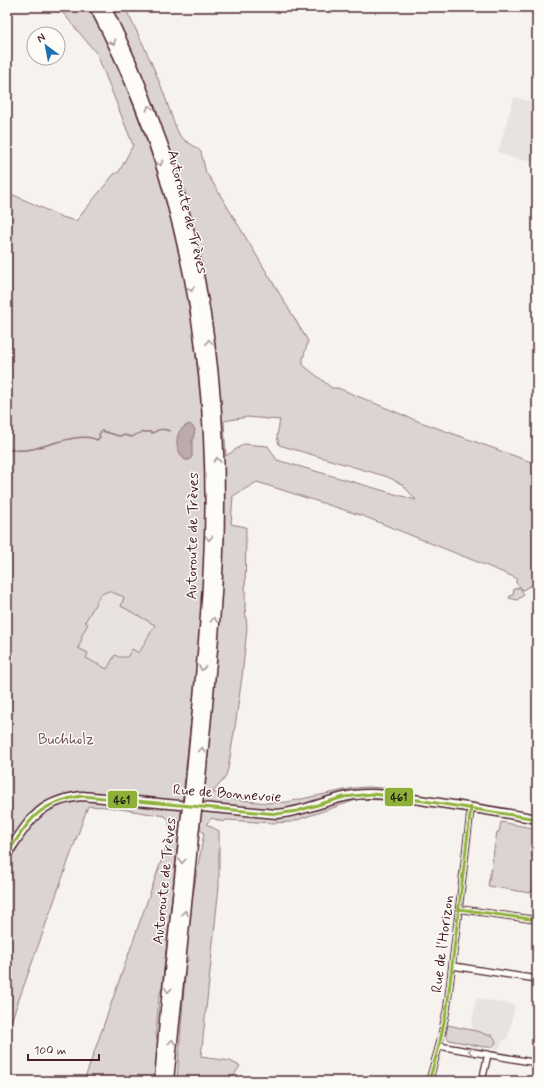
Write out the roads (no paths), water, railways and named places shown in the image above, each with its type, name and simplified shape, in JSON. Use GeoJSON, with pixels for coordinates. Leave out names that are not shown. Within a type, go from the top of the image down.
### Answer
{"type":"FeatureCollection","features":[{"type":"Feature","properties":{"kind":"highway","name":"Autoroute de Trèves"},"geometry":{"type":"LineString","coordinates":[[96,7],[135,93],[171,198],[184,251],[209,381]]}},
{"type":"Feature","properties":{"kind":"highway","name":"Autoroute de Trèves"},"geometry":{"type":"LineString","coordinates":[[105,7],[119,34],[143,89],[180,196],[193,248],[207,331],[218,562],[213,639],[160,1081]]}},
{"type":"Feature","properties":{"kind":"highway","name":"Autoroute de Trèves"},"geometry":{"type":"LineString","coordinates":[[168,1081],[190,824]]}},
{"type":"Feature","properties":{"kind":"main road","name":"Rue de Bonnevoie"},"geometry":{"type":"LineString","coordinates":[[7,854],[26,824],[43,808],[62,799],[82,796],[277,814],[292,813],[354,795],[371,794],[471,807],[537,819]]}},
{"type":"Feature","properties":{"kind":"street","name":"Rue de l'Horizon"},"geometry":{"type":"LineString","coordinates":[[429,1081],[439,1046],[447,1008],[471,807]]}},
{"type":"Feature","properties":{"kind":"street"},"geometry":{"type":"LineString","coordinates":[[459,909],[537,920]]}},
{"type":"Feature","properties":{"kind":"street"},"geometry":{"type":"LineString","coordinates":[[453,966],[537,979]]}},
{"type":"Feature","properties":{"kind":"street"},"geometry":{"type":"LineString","coordinates":[[439,1046],[537,1062],[535,1081]]}},
{"type":"Feature","properties":{"kind":"street"},"geometry":{"type":"LineString","coordinates":[[482,1081],[488,1054]]}},
{"type":"Feature","properties":{"kind":"waterway"},"geometry":{"type":"LineString","coordinates":[[7,450],[29,450],[74,438],[83,437],[97,440],[102,431],[119,436],[123,435],[132,437],[142,432],[153,433],[163,429],[170,431]]}},
{"type":"Feature","properties":{"kind":"park label","name":"Buchholz"},"geometry":{"type":"Point","coordinates":[66,740]}}]}
